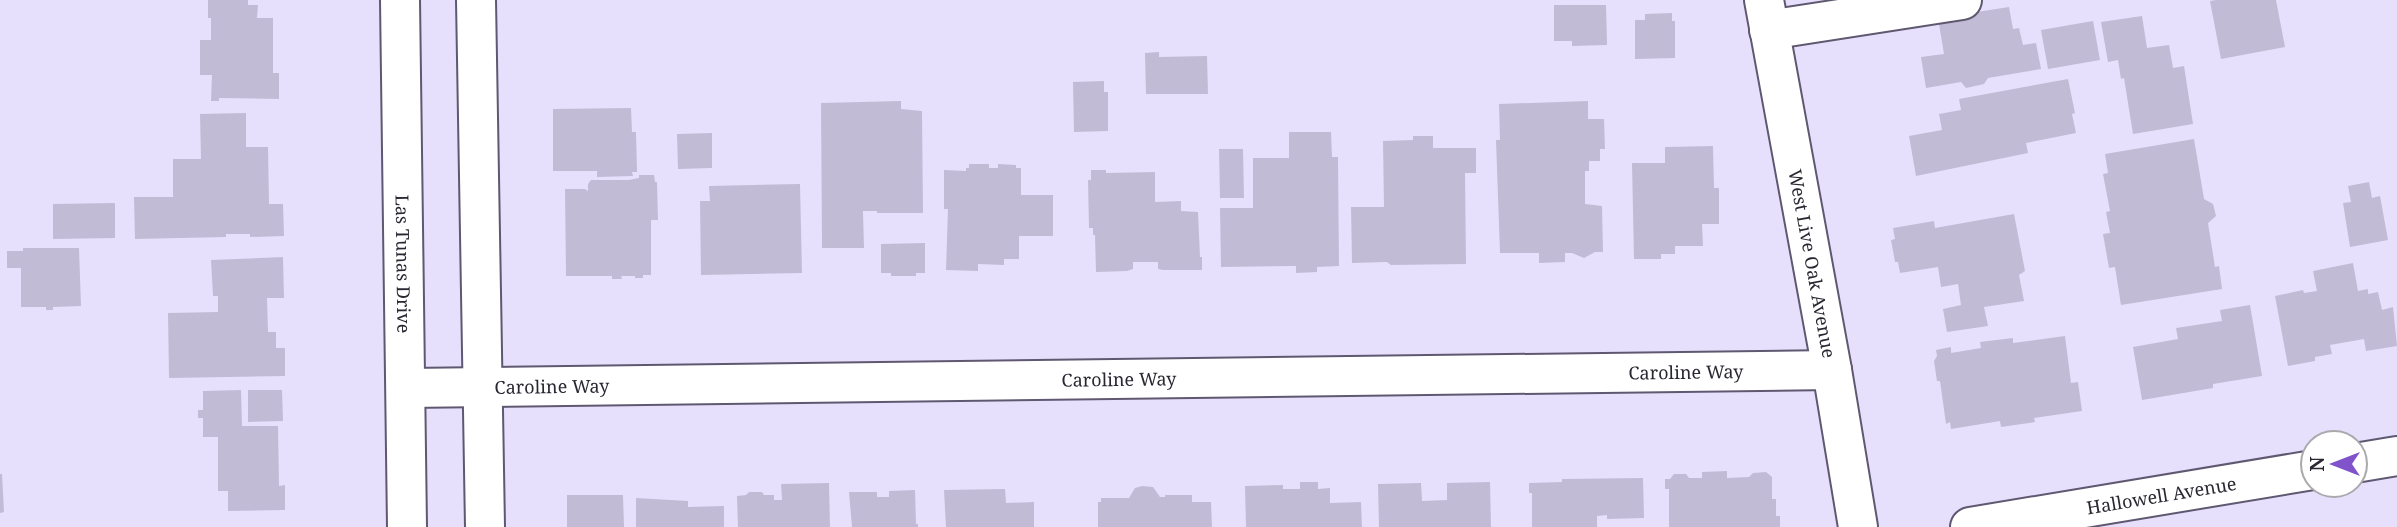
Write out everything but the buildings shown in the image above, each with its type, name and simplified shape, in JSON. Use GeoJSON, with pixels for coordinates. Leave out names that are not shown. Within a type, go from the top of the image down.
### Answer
{"type":"FeatureCollection","features":[{"type":"Feature","properties":{"kind":"street","name":"Las Tunas Drive"},"geometry":{"type":"LineString","coordinates":[[400,0],[407,527]]}},
{"type":"Feature","properties":{"kind":"street"},"geometry":{"type":"LineString","coordinates":[[476,0],[485,527]]}},
{"type":"Feature","properties":{"kind":"street"},"geometry":{"type":"LineString","coordinates":[[1767,15],[1962,0]]}},
{"type":"Feature","properties":{"kind":"street","name":"West Live Oak Avenue"},"geometry":{"type":"LineString","coordinates":[[1767,15],[1858,527]]}},
{"type":"Feature","properties":{"kind":"street","name":"Caroline Way"},"geometry":{"type":"LineString","coordinates":[[407,388],[1832,370]]}},
{"type":"Feature","properties":{"kind":"street"},"geometry":{"type":"LineString","coordinates":[[2369,461],[2397,456]]}},
{"type":"Feature","properties":{"kind":"street","name":"Hallowell Avenue"},"geometry":{"type":"LineString","coordinates":[[1970,527],[2299,472]]}}]}
